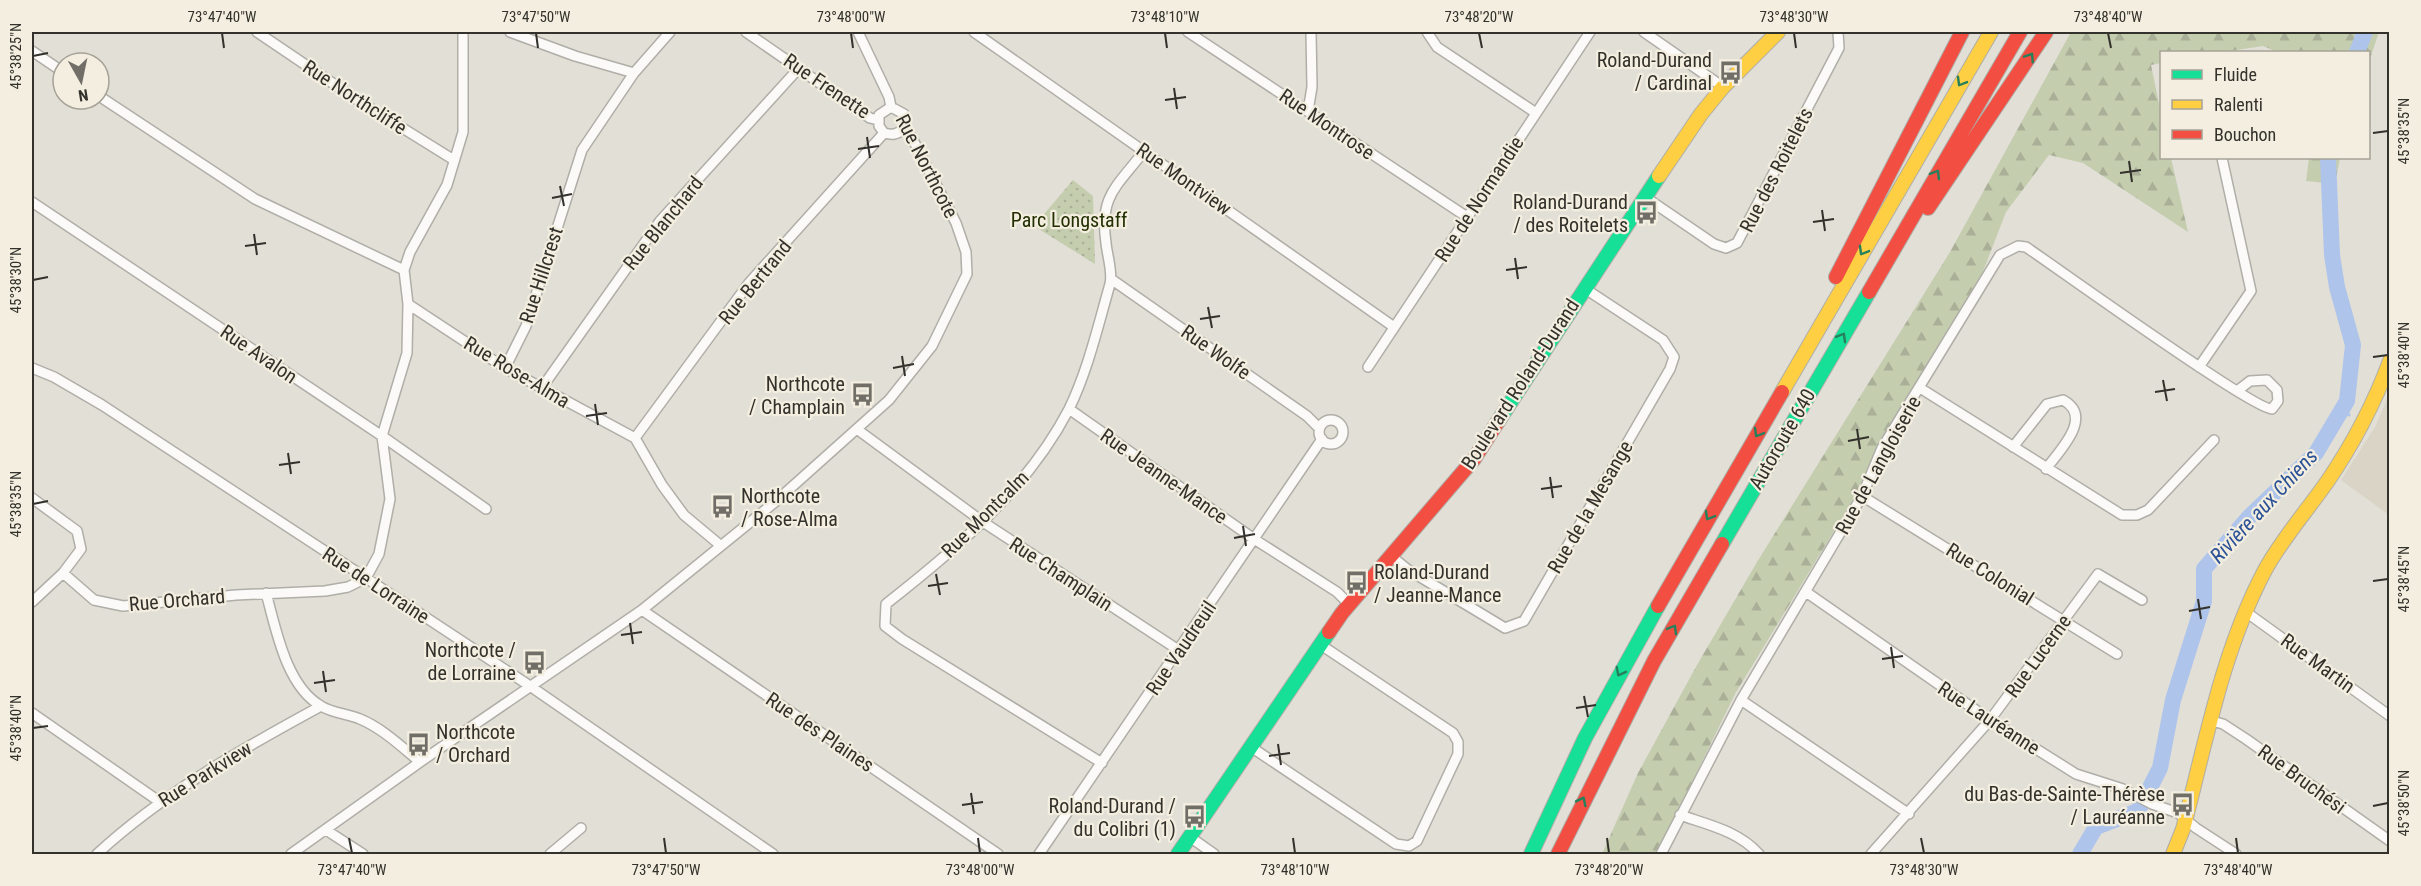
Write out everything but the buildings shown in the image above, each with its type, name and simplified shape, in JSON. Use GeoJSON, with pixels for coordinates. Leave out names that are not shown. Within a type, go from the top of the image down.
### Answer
{"type":"FeatureCollection","features":[{"type":"Feature","properties":{"kind":"main road","name":"Boulevard Roland-Durand"},"geometry":{"type":"LineString","coordinates":[[1178,855],[1349,604],[1474,459],[1584,288],[1723,87],[1778,32]]}},
{"type":"Feature","properties":{"kind":"main road"},"geometry":{"type":"LineString","coordinates":[[1777,399],[1869,210],[1962,32]]}},
{"type":"Feature","properties":{"kind":"main road","name":"Autoroute 640"},"geometry":{"type":"LineString","coordinates":[[1531,855],[1585,738],[1629,656],[1991,32]]}},
{"type":"Feature","properties":{"kind":"main road","name":"Autoroute 640"},"geometry":{"type":"LineString","coordinates":[[1558,855],[1645,678],[2020,32]]}},
{"type":"Feature","properties":{"kind":"main road"},"geometry":{"type":"LineString","coordinates":[[1854,315],[1990,118],[2046,32]]}},
{"type":"Feature","properties":{"kind":"main road"},"geometry":{"type":"LineString","coordinates":[[2173,855],[2186,820],[2212,721],[2246,612],[2274,555],[2361,431],[2376,400],[2390,362]]}},
{"type":"Feature","properties":{"kind":"street","name":"Rue Northcliffe"},"geometry":{"type":"LineString","coordinates":[[257,32],[359,102],[454,160]]}},
{"type":"Feature","properties":{"kind":"street"},"geometry":{"type":"LineString","coordinates":[[366,578],[379,554],[390,499],[382,436],[407,353],[408,304],[404,270],[410,252],[447,185],[462,132],[463,32]]}},
{"type":"Feature","properties":{"kind":"street"},"geometry":{"type":"LineString","coordinates":[[510,32],[574,56],[634,73]]}},
{"type":"Feature","properties":{"kind":"street","name":"Rue Hillcrest"},"geometry":{"type":"LineString","coordinates":[[505,368],[526,326],[582,150],[634,73],[670,32]]}},
{"type":"Feature","properties":{"kind":"street","name":"Rue Frenette"},"geometry":{"type":"LineString","coordinates":[[746,32],[878,120],[884,133],[898,134],[903,129]]}},
{"type":"Feature","properties":{"kind":"street","name":"Rue Northcote"},"geometry":{"type":"LineString","coordinates":[[291,855],[420,762],[642,610],[775,502],[858,430],[889,400],[932,346],[968,274],[966,252],[956,223],[911,135],[903,129],[906,123],[904,114],[891,107],[889,97],[858,32]]}},
{"type":"Feature","properties":{"kind":"street","name":"Rue Montview"},"geometry":{"type":"LineString","coordinates":[[974,32],[1394,327]]}},
{"type":"Feature","properties":{"kind":"street","name":"Rue Montrose"},"geometry":{"type":"LineString","coordinates":[[1188,32],[1467,217]]}},
{"type":"Feature","properties":{"kind":"street"},"geometry":{"type":"LineString","coordinates":[[1308,111],[1312,87],[1311,32]]}},
{"type":"Feature","properties":{"kind":"street"},"geometry":{"type":"LineString","coordinates":[[1427,32],[1437,47],[1536,113]]}},
{"type":"Feature","properties":{"kind":"street","name":"Rue de Normandie"},"geometry":{"type":"LineString","coordinates":[[1368,367],[1590,32]]}},
{"type":"Feature","properties":{"kind":"street"},"geometry":{"type":"LineString","coordinates":[[1644,32],[1723,87]]}},
{"type":"Feature","properties":{"kind":"street","name":"Rue des Roitelets"},"geometry":{"type":"LineString","coordinates":[[1645,197],[1714,244],[1726,248],[1737,243],[1839,48],[1838,32]]}},
{"type":"Feature","properties":{"kind":"street"},"geometry":{"type":"LineString","coordinates":[[32,51],[51,64]]}},
{"type":"Feature","properties":{"kind":"street","name":"Rue Blanchard"},"geometry":{"type":"LineString","coordinates":[[541,388],[660,221],[799,68]]}},
{"type":"Feature","properties":{"kind":"street"},"geometry":{"type":"LineString","coordinates":[[111,104],[255,199],[404,270]]}},
{"type":"Feature","properties":{"kind":"street","name":"Rue Frenette"},"geometry":{"type":"LineString","coordinates":[[878,120],[882,111],[891,107]]}},
{"type":"Feature","properties":{"kind":"street","name":"Rue Bertrand"},"geometry":{"type":"LineString","coordinates":[[635,438],[749,283],[884,133]]}},
{"type":"Feature","properties":{"kind":"street","name":"Rue Montcalm"},"geometry":{"type":"LineString","coordinates":[[1102,764],[885,626],[886,604],[982,522],[1035,464],[1068,409],[1088,362],[1111,279],[1102,218],[1107,201],[1144,151]]}},
{"type":"Feature","properties":{"kind":"street"},"geometry":{"type":"LineString","coordinates":[[2199,367],[2251,291],[2222,159]]}},
{"type":"Feature","properties":{"kind":"street","name":"Rue Avalon"},"geometry":{"type":"LineString","coordinates":[[32,202],[382,436],[486,509]]}},
{"type":"Feature","properties":{"kind":"street","name":"Rue de Langloiserie"},"geometry":{"type":"LineString","coordinates":[[1661,855],[1741,700],[1862,496],[1882,448],[2000,255],[2018,246],[2026,247],[2237,391]]}},
{"type":"Feature","properties":{"kind":"street","name":"Rue Wolfe"},"geometry":{"type":"LineString","coordinates":[[1111,279],[1307,416],[1319,428]]}},
{"type":"Feature","properties":{"kind":"street","name":"Rue de la Mesange"},"geometry":{"type":"LineString","coordinates":[[1391,556],[1407,569],[1505,628],[1524,621],[1670,369],[1674,357],[1663,340],[1584,288]]}},
{"type":"Feature","properties":{"kind":"street","name":"Rue Rose-Alma"},"geometry":{"type":"LineString","coordinates":[[408,304],[505,368],[635,438]]}},
{"type":"Feature","properties":{"kind":"street","name":"Rue de Lorraine"},"geometry":{"type":"LineString","coordinates":[[32,368],[54,377],[102,405],[366,578],[530,686],[774,855]]}},
{"type":"Feature","properties":{"kind":"street"},"geometry":{"type":"LineString","coordinates":[[1920,388],[2122,515],[2137,515],[2148,510],[2214,440]]}},
{"type":"Feature","properties":{"kind":"street"},"geometry":{"type":"LineString","coordinates":[[2013,447],[2047,404],[2063,400],[2072,405],[2076,412],[2076,427],[2046,469]]}},
{"type":"Feature","properties":{"kind":"street","name":"Rue Jeanne-Mance"},"geometry":{"type":"LineString","coordinates":[[1068,409],[1254,539],[1337,592],[1349,604]]}},
{"type":"Feature","properties":{"kind":"street"},"geometry":{"type":"LineString","coordinates":[[1331,420],[1342,426],[1342,435],[1336,442],[1326,442],[1322,439],[1319,428],[1323,422],[1331,420]]}},
{"type":"Feature","properties":{"kind":"street","name":"Rue Champlain"},"geometry":{"type":"LineString","coordinates":[[858,430],[982,522],[1180,651]]}},
{"type":"Feature","properties":{"kind":"street"},"geometry":{"type":"LineString","coordinates":[[635,438],[662,486],[684,515],[720,545]]}},
{"type":"Feature","properties":{"kind":"street","name":"Rue Vaudreuil"},"geometry":{"type":"LineString","coordinates":[[1039,855],[1180,651],[1322,439]]}},
{"type":"Feature","properties":{"kind":"street","name":"Rue Colonial"},"geometry":{"type":"LineString","coordinates":[[1862,496],[2117,654]]}},
{"type":"Feature","properties":{"kind":"street"},"geometry":{"type":"LineString","coordinates":[[32,498],[77,531],[81,549],[63,573],[32,602]]}},
{"type":"Feature","properties":{"kind":"street","name":"Rue Orchard"},"geometry":{"type":"LineString","coordinates":[[63,573],[94,600],[123,606],[266,593],[325,591],[348,587],[366,578]]}},
{"type":"Feature","properties":{"kind":"street","name":"Rue Lucerne"},"geometry":{"type":"LineString","coordinates":[[1871,855],[1990,720],[2098,574],[2142,600]]}},
{"type":"Feature","properties":{"kind":"street","name":"Rue Lauréanne"},"geometry":{"type":"LineString","coordinates":[[1806,592],[1990,720],[2079,777],[2178,813],[2236,855]]}},
{"type":"Feature","properties":{"kind":"street"},"geometry":{"type":"LineString","coordinates":[[266,593],[283,657],[306,692],[321,706],[362,720],[386,734],[420,762]]}},
{"type":"Feature","properties":{"kind":"street","name":"Rue des Plaines"},"geometry":{"type":"LineString","coordinates":[[642,610],[998,855]]}},
{"type":"Feature","properties":{"kind":"street","name":"Rue Martin"},"geometry":{"type":"LineString","coordinates":[[2246,612],[2390,716]]}},
{"type":"Feature","properties":{"kind":"street"},"geometry":{"type":"LineString","coordinates":[[1251,747],[1396,844],[1409,846],[1417,841],[1458,754],[1458,742],[1453,733],[1321,645]]}},
{"type":"Feature","properties":{"kind":"street"},"geometry":{"type":"LineString","coordinates":[[1741,700],[1909,814]]}},
{"type":"Feature","properties":{"kind":"street","name":"Rue Parkview"},"geometry":{"type":"LineString","coordinates":[[97,855],[130,823],[160,802],[261,738],[321,706]]}},
{"type":"Feature","properties":{"kind":"street"},"geometry":{"type":"LineString","coordinates":[[32,713],[160,802]]}},
{"type":"Feature","properties":{"kind":"street","name":"Rue Bruchési"},"geometry":{"type":"LineString","coordinates":[[2212,721],[2223,724],[2247,739],[2390,841]]}},
{"type":"Feature","properties":{"kind":"street"},"geometry":{"type":"LineString","coordinates":[[1680,815],[1729,832],[1747,842],[1759,855]]}},
{"type":"Feature","properties":{"kind":"street"},"geometry":{"type":"LineString","coordinates":[[556,853],[581,828]]}},
{"type":"Feature","properties":{"kind":"street"},"geometry":{"type":"LineString","coordinates":[[326,830],[363,855]]}},
{"type":"Feature","properties":{"kind":"street"},"geometry":{"type":"LineString","coordinates":[[1190,837],[1214,855]]}},
{"type":"Feature","properties":{"kind":"shaded area"},"geometry":{"type":"Polygon","coordinates":[[[2389,395],[2389,515],[2341,480],[2375,427],[2389,395]]]}},
{"type":"Feature","properties":{"kind":"green space"},"geometry":{"type":"Polygon","coordinates":[[[2071,32],[2379,32],[2370,59],[2370,51],[2275,51],[2263,46],[2230,51],[2160,51],[2160,63],[2151,65],[2160,108],[2160,159],[2171,159],[2188,232],[2083,163],[2049,155],[2006,212],[1982,274],[1881,439],[1854,498],[1735,694],[1657,854],[1602,854],[1638,773],[1697,665],[1757,562],[1950,252],[2071,32]]]}},
{"type":"Feature","properties":{"kind":"green space"},"geometry":{"type":"Polygon","coordinates":[[[2309,159],[2340,159],[2335,184],[2306,181],[2309,159]]]}},
{"type":"Feature","properties":{"kind":"green space","name":"Parc Longstaff"},"geometry":{"type":"Polygon","coordinates":[[[1073,180],[1093,196],[1095,264],[1034,226],[1073,180]]]}},
{"type":"Feature","properties":{"kind":"waterway","name":"Rivière aux Chiens"},"geometry":{"type":"LineString","coordinates":[[2357,51],[2365,32]]}},
{"type":"Feature","properties":{"kind":"waterway","name":"Rivière aux Chiens"},"geometry":{"type":"LineString","coordinates":[[2080,854],[2096,827],[2138,811],[2160,768],[2173,700],[2204,601],[2204,569],[2249,517],[2316,453],[2347,401],[2353,345],[2337,287],[2332,255],[2328,159]]}},
{"type":"Feature","properties":{"kind":"waterway"},"geometry":{"type":"LineString","coordinates":[[2343,410],[2349,415]]}},
{"type":"Feature","properties":{"kind":"traffic: fast"},"geometry":{"type":"LineString","coordinates":[[1497,423],[1659,176]]}},
{"type":"Feature","properties":{"kind":"traffic: fast"},"geometry":{"type":"LineString","coordinates":[[1722,544],[1869,292]]}},
{"type":"Feature","properties":{"kind":"traffic: fast"},"geometry":{"type":"LineString","coordinates":[[1531,854],[1585,738],[1658,606]]}},
{"type":"Feature","properties":{"kind":"traffic: fast"},"geometry":{"type":"LineString","coordinates":[[1178,854],[1329,632]]}},
{"type":"Feature","properties":{"kind":"traffic: slow"},"geometry":{"type":"LineString","coordinates":[[1659,176],[1701,114],[1723,87],[1778,32]]}},
{"type":"Feature","properties":{"kind":"traffic: slow"},"geometry":{"type":"LineString","coordinates":[[1782,392],[1991,32]]}},
{"type":"Feature","properties":{"kind":"traffic: slow"},"geometry":{"type":"LineString","coordinates":[[2173,854],[2183,829],[2216,698],[2249,602],[2278,549],[2346,453],[2370,408],[2390,361]]}},
{"type":"Feature","properties":{"kind":"traffic: jam"},"geometry":{"type":"LineString","coordinates":[[1836,277],[1962,32]]}},
{"type":"Feature","properties":{"kind":"traffic: jam"},"geometry":{"type":"LineString","coordinates":[[1869,292],[2020,32]]}},
{"type":"Feature","properties":{"kind":"traffic: jam"},"geometry":{"type":"LineString","coordinates":[[1928,208],[2046,32]]}},
{"type":"Feature","properties":{"kind":"traffic: jam"},"geometry":{"type":"LineString","coordinates":[[1658,606],[1782,392]]}},
{"type":"Feature","properties":{"kind":"traffic: jam"},"geometry":{"type":"LineString","coordinates":[[1329,632],[1342,613],[1474,459],[1497,423]]}},
{"type":"Feature","properties":{"kind":"traffic: jam"},"geometry":{"type":"LineString","coordinates":[[1558,854],[1654,661],[1722,544]]}},
{"type":"Feature","properties":{"kind":"place","name":"Roland-Durand / Cardinal"},"geometry":{"type":"Point","coordinates":[1730,72]}},
{"type":"Feature","properties":{"kind":"place","name":"Roland-Durand / des Roitelets"},"geometry":{"type":"Point","coordinates":[1646,213]}},
{"type":"Feature","properties":{"kind":"place","name":"Northcote / Champlain"},"geometry":{"type":"Point","coordinates":[863,395]}},
{"type":"Feature","properties":{"kind":"place","name":"Northcote / Rose-Alma"},"geometry":{"type":"Point","coordinates":[723,507]}},
{"type":"Feature","properties":{"kind":"place","name":"Roland-Durand / Jeanne-Mance"},"geometry":{"type":"Point","coordinates":[1356,583]}},
{"type":"Feature","properties":{"kind":"place","name":"Northcote / de Lorraine"},"geometry":{"type":"Point","coordinates":[534,662]}},
{"type":"Feature","properties":{"kind":"place","name":"Northcote / Orchard"},"geometry":{"type":"Point","coordinates":[418,744]}},
{"type":"Feature","properties":{"kind":"place","name":"du Bas-de-Sainte-Thérèse / Lauréanne"},"geometry":{"type":"Point","coordinates":[2183,805]}},
{"type":"Feature","properties":{"kind":"place","name":"Roland-Durand / du Colibri (1)"},"geometry":{"type":"Point","coordinates":[1194,817]}}]}
